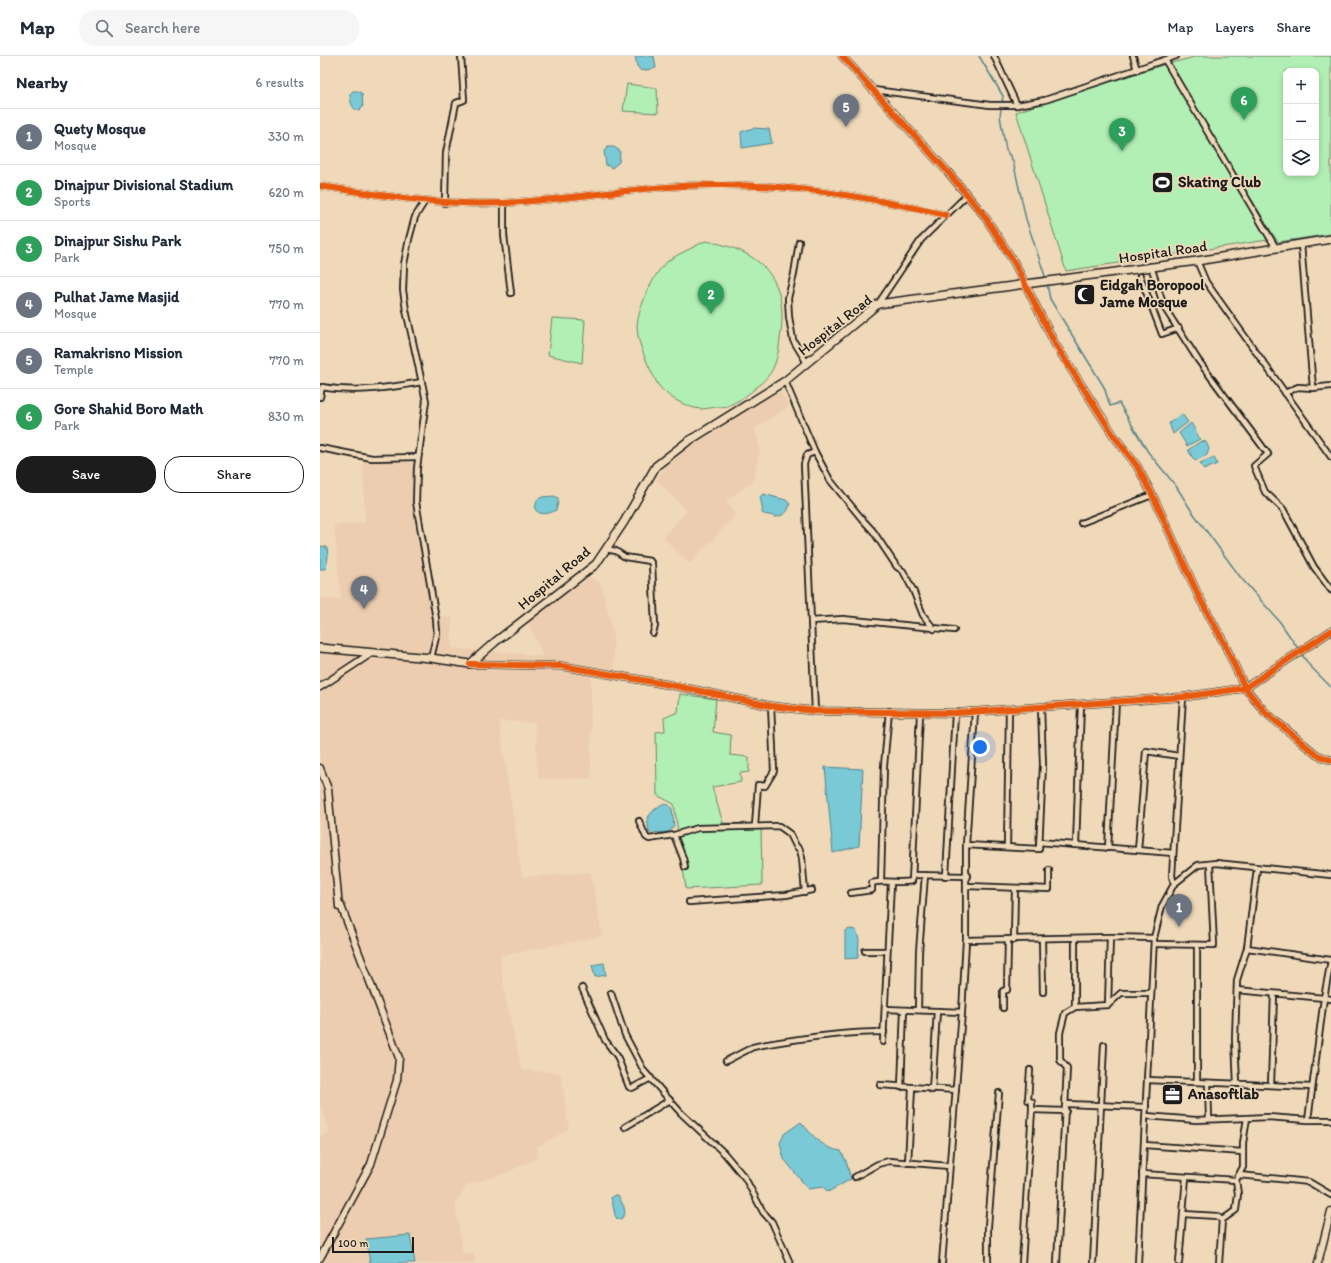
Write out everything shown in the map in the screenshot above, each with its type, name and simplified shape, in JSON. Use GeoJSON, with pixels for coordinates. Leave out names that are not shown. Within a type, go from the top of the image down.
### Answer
{"type":"FeatureCollection","features":[{"type":"Feature","properties":{"kind":"main road","name":"Hospital Road"},"geometry":{"type":"LineString","coordinates":[[470,664],[495,642],[596,564],[624,522],[656,466],[687,442],[785,381],[878,304],[1197,261],[1331,240]]}},
{"type":"Feature","properties":{"kind":"main road"},"geometry":{"type":"LineString","coordinates":[[320,648],[370,654],[431,658],[470,664]]}},
{"type":"Feature","properties":{"kind":"street"},"geometry":{"type":"LineString","coordinates":[[444,203],[448,146],[456,103],[464,100],[461,56]]}},
{"type":"Feature","properties":{"kind":"street"},"geometry":{"type":"LineString","coordinates":[[842,56],[874,90],[983,214],[1014,262],[1055,344],[1114,436],[1137,466],[1199,597],[1224,643],[1245,688],[1265,712],[1317,754],[1331,760]]}},
{"type":"Feature","properties":{"kind":"street"},"geometry":{"type":"LineString","coordinates":[[994,56],[1014,105]]}},
{"type":"Feature","properties":{"kind":"street"},"geometry":{"type":"LineString","coordinates":[[1133,56],[1137,70]]}},
{"type":"Feature","properties":{"kind":"street"},"geometry":{"type":"LineString","coordinates":[[874,90],[997,105],[1014,105],[1045,100],[1176,56]]}},
{"type":"Feature","properties":{"kind":"street"},"geometry":{"type":"LineString","coordinates":[[1165,60],[1276,248]]}},
{"type":"Feature","properties":{"kind":"street"},"geometry":{"type":"LineString","coordinates":[[320,186],[444,203],[504,203],[584,197],[651,187],[731,185],[839,193],[946,215]]}},
{"type":"Feature","properties":{"kind":"street"},"geometry":{"type":"LineString","coordinates":[[878,304],[920,240],[966,194]]}},
{"type":"Feature","properties":{"kind":"street"},"geometry":{"type":"LineString","coordinates":[[424,201],[415,217],[409,239],[404,264],[403,290],[426,401],[418,458],[416,502],[417,517],[436,619],[437,633],[431,658]]}},
{"type":"Feature","properties":{"kind":"street"},"geometry":{"type":"LineString","coordinates":[[504,203],[504,235],[511,293]]}},
{"type":"Feature","properties":{"kind":"street"},"geometry":{"type":"LineString","coordinates":[[799,242],[794,274],[788,298],[789,317],[793,340],[807,363]]}},
{"type":"Feature","properties":{"kind":"street"},"geometry":{"type":"LineString","coordinates":[[1301,244],[1313,388]]}},
{"type":"Feature","properties":{"kind":"street"},"geometry":{"type":"LineString","coordinates":[[1197,261],[1206,282],[1331,457]]}},
{"type":"Feature","properties":{"kind":"street"},"geometry":{"type":"LineString","coordinates":[[1151,266],[1164,307],[1179,328],[1198,360],[1268,454],[1254,466],[1265,492],[1283,509],[1314,566],[1331,590]]}},
{"type":"Feature","properties":{"kind":"street"},"geometry":{"type":"LineString","coordinates":[[1140,276],[1162,334],[1179,328]]}},
{"type":"Feature","properties":{"kind":"street"},"geometry":{"type":"LineString","coordinates":[[785,381],[815,452],[830,480],[862,520],[873,531],[897,567],[903,571],[913,590],[923,615],[934,629]]}},
{"type":"Feature","properties":{"kind":"street"},"geometry":{"type":"LineString","coordinates":[[320,398],[322,387],[341,390],[362,390],[422,382]]}},
{"type":"Feature","properties":{"kind":"street"},"geometry":{"type":"LineString","coordinates":[[1285,393],[1298,387],[1313,388],[1331,386]]}},
{"type":"Feature","properties":{"kind":"street"},"geometry":{"type":"LineString","coordinates":[[320,448],[372,458],[418,458]]}},
{"type":"Feature","properties":{"kind":"street"},"geometry":{"type":"LineString","coordinates":[[815,452],[807,455],[804,464],[815,711]]}},
{"type":"Feature","properties":{"kind":"street"},"geometry":{"type":"LineString","coordinates":[[1081,523],[1152,495]]}},
{"type":"Feature","properties":{"kind":"street"},"geometry":{"type":"LineString","coordinates":[[606,549],[616,551],[626,557],[650,561],[652,564],[653,632]]}},
{"type":"Feature","properties":{"kind":"street"},"geometry":{"type":"LineString","coordinates":[[811,621],[843,619],[954,630]]}},
{"type":"Feature","properties":{"kind":"street"},"geometry":{"type":"LineString","coordinates":[[470,664],[562,666],[676,686],[770,706],[815,711],[889,711],[920,714],[955,714],[1041,706],[1183,697],[1245,688],[1331,631]]}},
{"type":"Feature","properties":{"kind":"street"},"geometry":{"type":"LineString","coordinates":[[320,687],[370,654]]}},
{"type":"Feature","properties":{"kind":"street"},"geometry":{"type":"LineString","coordinates":[[1174,884],[1172,876],[1173,853],[1183,697]]}},
{"type":"Feature","properties":{"kind":"street"},"geometry":{"type":"LineString","coordinates":[[1108,848],[1116,701]]}},
{"type":"Feature","properties":{"kind":"street"},"geometry":{"type":"LineString","coordinates":[[1076,845],[1081,704]]}},
{"type":"Feature","properties":{"kind":"street"},"geometry":{"type":"LineString","coordinates":[[755,826],[758,785],[765,786],[774,771],[770,706]]}},
{"type":"Feature","properties":{"kind":"street"},"geometry":{"type":"LineString","coordinates":[[966,845],[1039,849],[1043,765],[1041,706]]}},
{"type":"Feature","properties":{"kind":"street"},"geometry":{"type":"LineString","coordinates":[[1007,847],[1008,709]]}},
{"type":"Feature","properties":{"kind":"street"},"geometry":{"type":"LineString","coordinates":[[881,880],[884,766],[889,711]]}},
{"type":"Feature","properties":{"kind":"street"},"geometry":{"type":"LineString","coordinates":[[942,1263],[962,1012],[966,940],[966,845],[974,712]]}},
{"type":"Feature","properties":{"kind":"street"},"geometry":{"type":"LineString","coordinates":[[851,893],[872,890],[872,883],[881,880],[891,883],[912,881],[920,714]]}},
{"type":"Feature","properties":{"kind":"street"},"geometry":{"type":"LineString","coordinates":[[946,876],[955,714]]}},
{"type":"Feature","properties":{"kind":"street"},"geometry":{"type":"LineString","coordinates":[[1138,850],[1146,751],[1179,756]]}},
{"type":"Feature","properties":{"kind":"street"},"geometry":{"type":"LineString","coordinates":[[320,768],[328,789],[339,907],[341,906],[399,1058],[397,1080],[371,1164],[320,1258]]}},
{"type":"Feature","properties":{"kind":"street"},"geometry":{"type":"LineString","coordinates":[[639,821],[646,837],[649,839],[674,835],[698,828],[779,826],[790,834],[796,846],[800,850],[805,892]]}},
{"type":"Feature","properties":{"kind":"street"},"geometry":{"type":"LineString","coordinates":[[674,835],[684,858],[685,867]]}},
{"type":"Feature","properties":{"kind":"street"},"geometry":{"type":"LineString","coordinates":[[1039,842],[1173,853]]}},
{"type":"Feature","properties":{"kind":"street"},"geometry":{"type":"LineString","coordinates":[[1154,944],[1214,945],[1210,864]]}},
{"type":"Feature","properties":{"kind":"street"},"geometry":{"type":"LineString","coordinates":[[1138,1263],[1154,938],[1162,906],[1174,884],[1198,865],[1210,864],[1331,876]]}},
{"type":"Feature","properties":{"kind":"street"},"geometry":{"type":"LineString","coordinates":[[1237,1084],[1235,1039],[1237,980],[1247,948],[1257,868]]}},
{"type":"Feature","properties":{"kind":"street"},"geometry":{"type":"LineString","coordinates":[[966,886],[1049,889],[1049,870]]}},
{"type":"Feature","properties":{"kind":"street"},"geometry":{"type":"LineString","coordinates":[[913,875],[967,876]]}},
{"type":"Feature","properties":{"kind":"street"},"geometry":{"type":"LineString","coordinates":[[918,1010],[919,952],[925,875]]}},
{"type":"Feature","properties":{"kind":"street"},"geometry":{"type":"LineString","coordinates":[[883,1042],[891,883]]}},
{"type":"Feature","properties":{"kind":"street"},"geometry":{"type":"LineString","coordinates":[[1014,940],[1015,888]]}},
{"type":"Feature","properties":{"kind":"street"},"geometry":{"type":"LineString","coordinates":[[689,902],[786,896],[812,890]]}},
{"type":"Feature","properties":{"kind":"street"},"geometry":{"type":"LineString","coordinates":[[966,940],[1042,940],[1110,937],[1154,938]]}},
{"type":"Feature","properties":{"kind":"street"},"geometry":{"type":"LineString","coordinates":[[1108,1005],[1110,937]]}},
{"type":"Feature","properties":{"kind":"street"},"geometry":{"type":"LineString","coordinates":[[1075,1007],[1076,939]]}},
{"type":"Feature","properties":{"kind":"street"},"geometry":{"type":"LineString","coordinates":[[1003,1008],[1003,991],[1007,990],[1008,940]]}},
{"type":"Feature","properties":{"kind":"street"},"geometry":{"type":"LineString","coordinates":[[1042,940],[1043,992]]}},
{"type":"Feature","properties":{"kind":"street"},"geometry":{"type":"LineString","coordinates":[[1197,945],[1197,1082]]}},
{"type":"Feature","properties":{"kind":"street"},"geometry":{"type":"LineString","coordinates":[[1247,948],[1331,960],[1324,998],[1308,1120]]}},
{"type":"Feature","properties":{"kind":"street"},"geometry":{"type":"LineString","coordinates":[[865,950],[887,951]]}},
{"type":"Feature","properties":{"kind":"street"},"geometry":{"type":"LineString","coordinates":[[582,988],[605,1040],[617,1056],[629,1087],[632,1088],[651,1078]]}},
{"type":"Feature","properties":{"kind":"street"},"geometry":{"type":"LineString","coordinates":[[1237,990],[1331,999]]}},
{"type":"Feature","properties":{"kind":"street"},"geometry":{"type":"LineString","coordinates":[[611,993],[631,1047],[644,1071],[699,1131],[724,1153],[745,1178],[763,1212],[772,1222],[790,1263]]}},
{"type":"Feature","properties":{"kind":"street"},"geometry":{"type":"LineString","coordinates":[[1057,1263],[1066,1112],[1067,1068],[1060,1060],[1060,1033],[1065,1013],[1075,1007],[1108,1005],[1121,993],[1151,993]]}},
{"type":"Feature","properties":{"kind":"street"},"geometry":{"type":"LineString","coordinates":[[1272,1085],[1274,994]]}},
{"type":"Feature","properties":{"kind":"street"},"geometry":{"type":"LineString","coordinates":[[885,1009],[962,1012]]}},
{"type":"Feature","properties":{"kind":"street"},"geometry":{"type":"LineString","coordinates":[[901,1087],[904,1010]]}},
{"type":"Feature","properties":{"kind":"street"},"geometry":{"type":"LineString","coordinates":[[932,1090],[937,1011]]}},
{"type":"Feature","properties":{"kind":"street"},"geometry":{"type":"LineString","coordinates":[[726,1061],[749,1049],[762,1045],[821,1036],[884,1032]]}},
{"type":"Feature","properties":{"kind":"street"},"geometry":{"type":"LineString","coordinates":[[1094,1263],[1104,1045]]}},
{"type":"Feature","properties":{"kind":"street"},"geometry":{"type":"LineString","coordinates":[[1022,1263],[1032,1110],[1032,1102],[1028,1100],[1030,1070]]}},
{"type":"Feature","properties":{"kind":"street"},"geometry":{"type":"LineString","coordinates":[[1147,1080],[1312,1087]]}},
{"type":"Feature","properties":{"kind":"street"},"geometry":{"type":"LineString","coordinates":[[1208,1083],[1209,1119]]}},
{"type":"Feature","properties":{"kind":"street"},"geometry":{"type":"LineString","coordinates":[[880,1085],[932,1090],[956,1090]]}},
{"type":"Feature","properties":{"kind":"street"},"geometry":{"type":"LineString","coordinates":[[908,1163],[912,1088]]}},
{"type":"Feature","properties":{"kind":"street"},"geometry":{"type":"LineString","coordinates":[[988,1263],[988,1226],[999,1093]]}},
{"type":"Feature","properties":{"kind":"street"},"geometry":{"type":"LineString","coordinates":[[625,1127],[670,1100]]}},
{"type":"Feature","properties":{"kind":"street"},"geometry":{"type":"LineString","coordinates":[[1066,1104],[1146,1107]]}},
{"type":"Feature","properties":{"kind":"street"},"geometry":{"type":"LineString","coordinates":[[1032,1110],[1066,1112]]}},
{"type":"Feature","properties":{"kind":"street"},"geometry":{"type":"LineString","coordinates":[[1146,1116],[1209,1119],[1247,1118],[1331,1120]]}},
{"type":"Feature","properties":{"kind":"street"},"geometry":{"type":"LineString","coordinates":[[1222,1220],[1236,1210],[1238,1194],[1237,1177],[1243,1168],[1243,1152],[1247,1118]]}},
{"type":"Feature","properties":{"kind":"street"},"geometry":{"type":"LineString","coordinates":[[1144,1145],[1243,1152]]}},
{"type":"Feature","properties":{"kind":"street"},"geometry":{"type":"LineString","coordinates":[[855,1177],[878,1164],[889,1161],[950,1166]]}},
{"type":"Feature","properties":{"kind":"street"},"geometry":{"type":"LineString","coordinates":[[1142,1174],[1186,1177],[1237,1177],[1309,1182],[1331,1195]]}},
{"type":"Feature","properties":{"kind":"street"},"geometry":{"type":"LineString","coordinates":[[1180,1263],[1186,1177]]}},
{"type":"Feature","properties":{"kind":"street"},"geometry":{"type":"LineString","coordinates":[[1318,1263],[1331,1211]]}},
{"type":"Feature","properties":{"kind":"street"},"geometry":{"type":"LineString","coordinates":[[1183,1214],[1217,1216],[1222,1220]]}},
{"type":"Feature","properties":{"kind":"street"},"geometry":{"type":"LineString","coordinates":[[1219,1263],[1222,1220]]}},
{"type":"Feature","properties":{"kind":"shaded area"},"geometry":{"type":"Polygon","coordinates":[[[780,391],[789,406],[755,429],[760,450],[753,481],[726,501],[736,515],[689,564],[663,537],[687,511],[656,480],[670,461],[711,432],[780,391]]]}},
{"type":"Feature","properties":{"kind":"shaded area"},"geometry":{"type":"Polygon","coordinates":[[[363,459],[415,462],[413,503],[432,615],[452,618],[452,648],[543,656],[528,623],[549,605],[590,577],[601,584],[613,632],[614,672],[591,670],[591,778],[538,779],[535,723],[499,721],[522,877],[591,872],[602,936],[500,956],[504,989],[522,1070],[561,1073],[569,1129],[537,1147],[538,1158],[501,1175],[467,1185],[455,1204],[463,1253],[474,1253],[475,1263],[320,1263],[320,1136],[329,1132],[320,1104],[320,598],[341,599],[334,525],[365,523],[363,459]]]}},
{"type":"Feature","properties":{"kind":"green space"},"geometry":{"type":"Polygon","coordinates":[[[1199,56],[1331,56],[1331,234],[1278,242],[1167,64],[1199,56]]]}},
{"type":"Feature","properties":{"kind":"green space"},"geometry":{"type":"Polygon","coordinates":[[[1166,64],[1267,240],[1066,271],[1016,112],[1166,64]]]}},
{"type":"Feature","properties":{"kind":"green space"},"geometry":{"type":"Polygon","coordinates":[[[627,84],[657,88],[658,113],[623,111],[627,84]]]}},
{"type":"Feature","properties":{"kind":"green space"},"geometry":{"type":"Polygon","coordinates":[[[705,241],[725,245],[742,252],[756,260],[768,271],[776,284],[781,300],[782,318],[777,358],[771,372],[764,380],[750,392],[730,405],[725,407],[700,409],[688,406],[676,400],[665,392],[657,383],[644,355],[639,340],[637,326],[640,310],[652,281],[657,273],[668,261],[677,255],[705,241]]]}},
{"type":"Feature","properties":{"kind":"green space"},"geometry":{"type":"Polygon","coordinates":[[[552,318],[585,320],[582,363],[548,355],[552,318]]]}},
{"type":"Feature","properties":{"kind":"green space"},"geometry":{"type":"Polygon","coordinates":[[[680,694],[716,699],[713,732],[731,735],[730,755],[749,757],[749,772],[740,773],[741,782],[712,787],[723,823],[761,824],[762,885],[686,889],[674,804],[657,795],[656,732],[665,731],[664,718],[678,712],[680,694]]]}},
{"type":"Feature","properties":{"kind":"water"},"geometry":{"type":"Polygon","coordinates":[[[635,56],[654,56],[656,68],[641,71],[637,66],[635,56]]]}},
{"type":"Feature","properties":{"kind":"water"},"geometry":{"type":"Polygon","coordinates":[[[353,91],[358,91],[362,94],[363,107],[359,111],[353,107],[351,102],[350,94],[353,91]]]}},
{"type":"Feature","properties":{"kind":"water"},"geometry":{"type":"Polygon","coordinates":[[[753,128],[769,129],[772,143],[742,148],[741,132],[753,128]]]}},
{"type":"Feature","properties":{"kind":"water"},"geometry":{"type":"Polygon","coordinates":[[[608,147],[614,147],[620,151],[619,162],[612,168],[606,165],[604,151],[608,147]]]}},
{"type":"Feature","properties":{"kind":"water"},"geometry":{"type":"Polygon","coordinates":[[[1182,414],[1188,422],[1173,434],[1169,423],[1182,414]]]}},
{"type":"Feature","properties":{"kind":"water"},"geometry":{"type":"Polygon","coordinates":[[[1191,423],[1200,439],[1187,446],[1179,433],[1191,423]]]}},
{"type":"Feature","properties":{"kind":"water"},"geometry":{"type":"Polygon","coordinates":[[[1201,441],[1206,442],[1209,449],[1207,455],[1195,461],[1188,450],[1201,441]]]}},
{"type":"Feature","properties":{"kind":"water"},"geometry":{"type":"Polygon","coordinates":[[[1214,457],[1217,464],[1204,470],[1200,463],[1214,457]]]}},
{"type":"Feature","properties":{"kind":"water"},"geometry":{"type":"Polygon","coordinates":[[[763,494],[786,500],[790,504],[787,512],[776,517],[762,513],[760,497],[763,494]]]}},
{"type":"Feature","properties":{"kind":"water"},"geometry":{"type":"Polygon","coordinates":[[[554,496],[558,498],[556,510],[545,514],[539,513],[535,509],[537,500],[542,497],[554,496]]]}},
{"type":"Feature","properties":{"kind":"water"},"geometry":{"type":"Polygon","coordinates":[[[320,546],[327,547],[328,556],[326,569],[320,569],[320,546]]]}},
{"type":"Feature","properties":{"kind":"water"},"geometry":{"type":"Polygon","coordinates":[[[825,767],[863,769],[859,846],[833,853],[825,767]]]}},
{"type":"Feature","properties":{"kind":"water"},"geometry":{"type":"Polygon","coordinates":[[[662,804],[669,805],[672,809],[674,826],[669,832],[649,833],[647,818],[662,804]]]}},
{"type":"Feature","properties":{"kind":"water"},"geometry":{"type":"Polygon","coordinates":[[[850,929],[856,930],[859,940],[858,958],[845,959],[845,931],[850,929]]]}},
{"type":"Feature","properties":{"kind":"water"},"geometry":{"type":"Polygon","coordinates":[[[604,963],[606,975],[595,977],[592,965],[604,963]]]}},
{"type":"Feature","properties":{"kind":"water"},"geometry":{"type":"Polygon","coordinates":[[[801,1122],[818,1141],[835,1150],[841,1151],[846,1161],[851,1179],[828,1192],[823,1187],[808,1189],[784,1159],[780,1143],[784,1134],[801,1122]]]}},
{"type":"Feature","properties":{"kind":"water"},"geometry":{"type":"Polygon","coordinates":[[[618,1195],[624,1207],[625,1214],[621,1219],[617,1219],[615,1215],[611,1197],[618,1195]]]}},
{"type":"Feature","properties":{"kind":"water"},"geometry":{"type":"Polygon","coordinates":[[[410,1235],[415,1263],[370,1263],[366,1239],[410,1235]]]}},
{"type":"Feature","properties":{"kind":"waterway"},"geometry":{"type":"LineString","coordinates":[[979,56],[1003,96],[1000,116],[1006,150],[1013,161],[1026,219],[1046,279]]}},
{"type":"Feature","properties":{"kind":"waterway"},"geometry":{"type":"LineString","coordinates":[[1047,284],[1050,299],[1104,387],[1110,406],[1119,403],[1148,452],[1176,486],[1191,510],[1241,578],[1280,622],[1299,650]]}},
{"type":"Feature","properties":{"kind":"waterway"},"geometry":{"type":"LineString","coordinates":[[1301,653],[1309,665],[1331,687]]}},
{"type":"Feature","properties":{"kind":"cycle path"},"geometry":{"type":"LineString","coordinates":[[842,56],[947,171],[983,214],[1014,262],[1055,344],[1114,436],[1137,466],[1155,500],[1199,597],[1224,643],[1245,688],[1265,712],[1317,755],[1331,760]]}},
{"type":"Feature","properties":{"kind":"cycle path"},"geometry":{"type":"LineString","coordinates":[[320,186],[411,199],[480,204],[556,199],[661,187],[743,185],[802,189],[860,197],[946,215]]}},
{"type":"Feature","properties":{"kind":"cycle path"},"geometry":{"type":"LineString","coordinates":[[470,664],[562,666],[676,686],[771,706],[815,711],[955,713],[1183,697],[1245,688],[1331,631]]}},
{"type":"Feature","properties":{"kind":"place","name":"Gore Shahid Boro Math"},"geometry":{"type":"Point","coordinates":[1244,120]}},
{"type":"Feature","properties":{"kind":"place","name":"Ramakrisno Mission"},"geometry":{"type":"Point","coordinates":[846,127]}},
{"type":"Feature","properties":{"kind":"place","name":"Dinajpur Sishu Park"},"geometry":{"type":"Point","coordinates":[1122,151]}},
{"type":"Feature","properties":{"kind":"place","name":"Skating Club"},"geometry":{"type":"Point","coordinates":[1162,182]}},
{"type":"Feature","properties":{"kind":"place","name":"Eidgah Boropool Jame Mosque"},"geometry":{"type":"Point","coordinates":[1085,294]}},
{"type":"Feature","properties":{"kind":"place","name":"Dinajpur Divisional Stadium"},"geometry":{"type":"Point","coordinates":[711,314]}},
{"type":"Feature","properties":{"kind":"place","name":"Pulhat Jame Masjid"},"geometry":{"type":"Point","coordinates":[364,609]}},
{"type":"Feature","properties":{"kind":"place","name":"Quety Mosque"},"geometry":{"type":"Point","coordinates":[1179,927]}},
{"type":"Feature","properties":{"kind":"place","name":"Anasoftlab"},"geometry":{"type":"Point","coordinates":[1173,1094]}}]}
